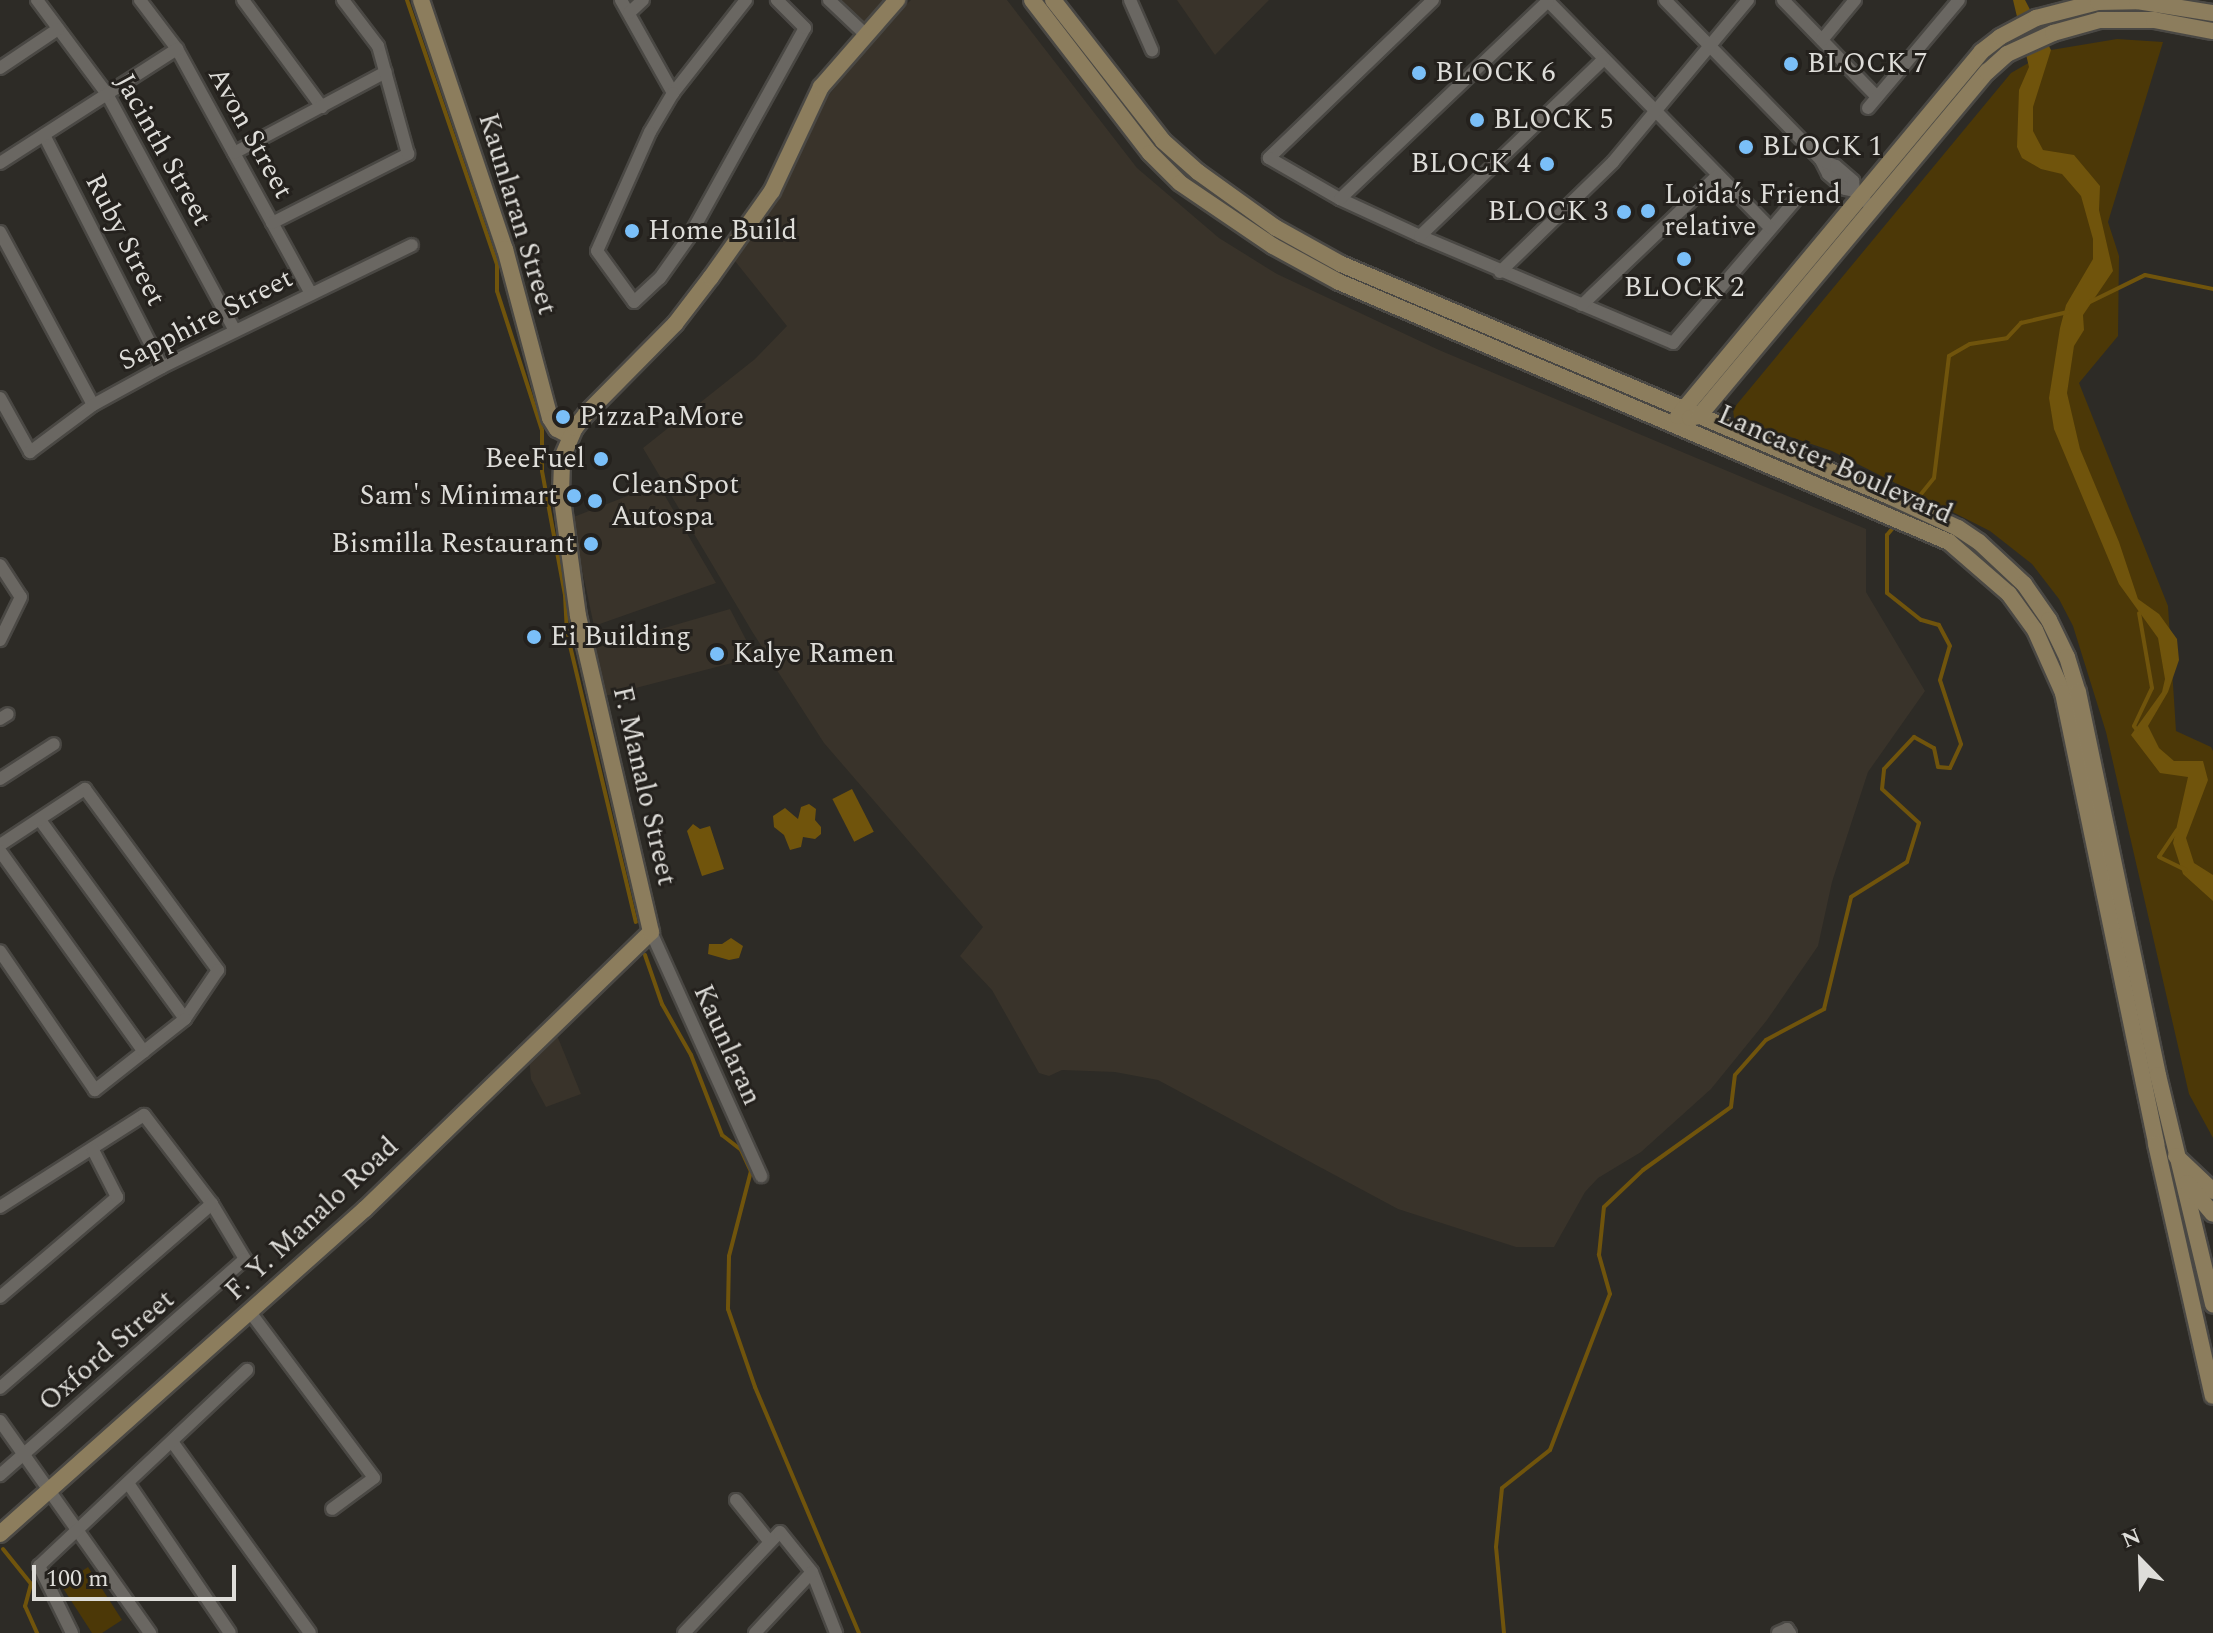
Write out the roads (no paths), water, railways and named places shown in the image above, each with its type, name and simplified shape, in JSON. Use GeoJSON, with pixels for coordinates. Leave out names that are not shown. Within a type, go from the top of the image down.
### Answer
{"type":"FeatureCollection","features":[{"type":"Feature","properties":{"kind":"main road","name":"Kaunlaran Street"},"geometry":{"type":"LineString","coordinates":[[421,0],[505,249],[550,418],[557,429],[570,436]]}},
{"type":"Feature","properties":{"kind":"main road","name":"F. Manalo Street"},"geometry":{"type":"LineString","coordinates":[[651,932],[578,616],[560,475],[570,436],[586,414],[675,324],[711,277],[772,191],[821,87],[897,0]]}},
{"type":"Feature","properties":{"kind":"main road","name":"Lancaster Boulevard"},"geometry":{"type":"LineString","coordinates":[[1032,0],[1141,144],[1180,183],[1236,223],[1339,282],[1673,424],[1885,504]]}},
{"type":"Feature","properties":{"kind":"main road","name":"Lancaster Boulevard"},"geometry":{"type":"LineString","coordinates":[[1053,0],[1163,141],[1198,172],[1276,228],[1341,264],[1691,412],[1907,514],[1958,528],[2005,564],[2049,620],[2067,657],[2094,759],[2213,1396]]}},
{"type":"Feature","properties":{"kind":"main road"},"geometry":{"type":"LineString","coordinates":[[1673,424],[1691,412],[1981,52],[2014,29],[2046,15],[2098,2],[2137,1],[2213,13]]}},
{"type":"Feature","properties":{"kind":"main road"},"geometry":{"type":"LineString","coordinates":[[1863,199],[1987,72],[2022,45],[2082,23],[2123,19],[2168,22],[2213,31]]}},
{"type":"Feature","properties":{"kind":"main road","name":"Lancaster Boulevard"},"geometry":{"type":"LineString","coordinates":[[1907,514],[1992,575],[2035,630],[2051,662],[2063,693],[2076,749],[2156,1144],[2184,1179],[2213,1304]]}},
{"type":"Feature","properties":{"kind":"main road","name":"F. Y. Manalo Road"},"geometry":{"type":"LineString","coordinates":[[0,1534],[365,1209],[651,932]]}},
{"type":"Feature","properties":{"kind":"main road"},"geometry":{"type":"LineString","coordinates":[[2169,1160],[2213,1191]]}},
{"type":"Feature","properties":{"kind":"main road"},"geometry":{"type":"LineString","coordinates":[[2184,1179],[2213,1214]]}},
{"type":"Feature","properties":{"kind":"street","name":"Jacinth Street"},"geometry":{"type":"LineString","coordinates":[[37,0],[107,94],[235,331]]}},
{"type":"Feature","properties":{"kind":"street","name":"Avon Street"},"geometry":{"type":"LineString","coordinates":[[140,0],[177,49],[311,294]]}},
{"type":"Feature","properties":{"kind":"street"},"geometry":{"type":"LineString","coordinates":[[243,0],[322,107]]}},
{"type":"Feature","properties":{"kind":"street"},"geometry":{"type":"LineString","coordinates":[[272,223],[408,154],[378,46],[343,0]]}},
{"type":"Feature","properties":{"kind":"street"},"geometry":{"type":"LineString","coordinates":[[621,0],[673,93]]}},
{"type":"Feature","properties":{"kind":"street"},"geometry":{"type":"LineString","coordinates":[[629,13],[643,0]]}},
{"type":"Feature","properties":{"kind":"street"},"geometry":{"type":"LineString","coordinates":[[746,0],[673,93],[650,132],[597,251],[634,302],[660,278],[689,237],[805,28],[777,0]]}},
{"type":"Feature","properties":{"kind":"street"},"geometry":{"type":"LineString","coordinates":[[829,0],[865,34]]}},
{"type":"Feature","properties":{"kind":"street"},"geometry":{"type":"LineString","coordinates":[[1130,0],[1152,50]]}},
{"type":"Feature","properties":{"kind":"street"},"geometry":{"type":"LineString","coordinates":[[1433,0],[1269,158],[1340,199],[1420,236],[1673,343],[1800,195]]}},
{"type":"Feature","properties":{"kind":"street"},"geometry":{"type":"LineString","coordinates":[[1665,0],[1821,160],[1828,174],[1863,199]]}},
{"type":"Feature","properties":{"kind":"street"},"geometry":{"type":"LineString","coordinates":[[1500,272],[1613,162],[1748,0]]}},
{"type":"Feature","properties":{"kind":"street"},"geometry":{"type":"LineString","coordinates":[[1783,0],[1877,97]]}},
{"type":"Feature","properties":{"kind":"street"},"geometry":{"type":"LineString","coordinates":[[1822,40],[1855,0]]}},
{"type":"Feature","properties":{"kind":"street"},"geometry":{"type":"LineString","coordinates":[[1868,108],[1959,0]]}},
{"type":"Feature","properties":{"kind":"street"},"geometry":{"type":"LineString","coordinates":[[1340,199],[1547,1],[1770,228]]}},
{"type":"Feature","properties":{"kind":"street"},"geometry":{"type":"LineString","coordinates":[[0,68],[58,29]]}},
{"type":"Feature","properties":{"kind":"street"},"geometry":{"type":"LineString","coordinates":[[0,163],[177,49]]}},
{"type":"Feature","properties":{"kind":"street"},"geometry":{"type":"LineString","coordinates":[[1420,236],[1604,59]]}},
{"type":"Feature","properties":{"kind":"street"},"geometry":{"type":"LineString","coordinates":[[234,153],[386,72]]}},
{"type":"Feature","properties":{"kind":"street","name":"Ruby Street"},"geometry":{"type":"LineString","coordinates":[[44,135],[162,367]]}},
{"type":"Feature","properties":{"kind":"street"},"geometry":{"type":"LineString","coordinates":[[1582,305],[1718,175]]}},
{"type":"Feature","properties":{"kind":"street"},"geometry":{"type":"LineString","coordinates":[[0,232],[93,405]]}},
{"type":"Feature","properties":{"kind":"street","name":"Sapphire Street"},"geometry":{"type":"LineString","coordinates":[[0,398],[30,452],[93,405],[162,367],[412,245]]}},
{"type":"Feature","properties":{"kind":"street"},"geometry":{"type":"LineString","coordinates":[[0,565],[21,597],[0,640]]}},
{"type":"Feature","properties":{"kind":"street"},"geometry":{"type":"LineString","coordinates":[[0,779],[54,744]]}},
{"type":"Feature","properties":{"kind":"street"},"geometry":{"type":"LineString","coordinates":[[0,951],[95,1090],[144,1052],[185,1019],[218,970],[85,789],[0,848],[144,1052]]}},
{"type":"Feature","properties":{"kind":"street"},"geometry":{"type":"LineString","coordinates":[[40,820],[185,1019]]}},
{"type":"Feature","properties":{"kind":"street","name":"Kaunlaran"},"geometry":{"type":"LineString","coordinates":[[651,932],[761,1176]]}},
{"type":"Feature","properties":{"kind":"street"},"geometry":{"type":"LineString","coordinates":[[0,1207],[93,1150],[139,1114],[148,1118],[212,1204],[0,1388]]}},
{"type":"Feature","properties":{"kind":"street"},"geometry":{"type":"LineString","coordinates":[[0,1297],[117,1197],[93,1150]]}},
{"type":"Feature","properties":{"kind":"street","name":"Oxford Street"},"geometry":{"type":"LineString","coordinates":[[0,1475],[245,1262],[212,1204]]}},
{"type":"Feature","properties":{"kind":"street"},"geometry":{"type":"LineString","coordinates":[[250,1312],[374,1478],[332,1509]]}},
{"type":"Feature","properties":{"kind":"street"},"geometry":{"type":"LineString","coordinates":[[72,1633],[39,1566],[247,1370]]}},
{"type":"Feature","properties":{"kind":"street"},"geometry":{"type":"LineString","coordinates":[[0,1421],[150,1633]]}},
{"type":"Feature","properties":{"kind":"street"},"geometry":{"type":"LineString","coordinates":[[173,1443],[310,1633]]}},
{"type":"Feature","properties":{"kind":"street"},"geometry":{"type":"LineString","coordinates":[[128,1483],[230,1633]]}},
{"type":"Feature","properties":{"kind":"street"},"geometry":{"type":"LineString","coordinates":[[736,1500],[769,1541]]}},
{"type":"Feature","properties":{"kind":"street"},"geometry":{"type":"LineString","coordinates":[[684,1633],[776,1533],[784,1533],[812,1572],[834,1632]]}},
{"type":"Feature","properties":{"kind":"street"},"geometry":{"type":"LineString","coordinates":[[755,1633],[812,1572]]}},
{"type":"Feature","properties":{"kind":"street"},"geometry":{"type":"LineString","coordinates":[[1778,1633],[1787,1629],[1790,1633]]}},
{"type":"Feature","properties":{"kind":"waterway"},"geometry":{"type":"LineString","coordinates":[[407,0],[497,265],[497,291],[542,430],[542,471],[565,595],[567,633],[636,922]]}},
{"type":"Feature","properties":{"kind":"waterway"},"geometry":{"type":"LineString","coordinates":[[2090,302],[2145,275],[2213,289]]}},
{"type":"Feature","properties":{"kind":"waterway"},"geometry":{"type":"LineString","coordinates":[[1913,504],[1934,478],[1949,356],[1970,344],[2007,338],[2021,323],[2068,312]]}},
{"type":"Feature","properties":{"kind":"waterway"},"geometry":{"type":"LineString","coordinates":[[1504,1633],[1496,1547],[1502,1488],[1550,1450],[1610,1294],[1599,1255],[1604,1207],[1643,1170],[1731,1107],[1735,1075],[1766,1040],[1824,1009],[1851,897],[1907,862],[1919,823],[1882,789],[1884,769],[1914,737],[1934,748],[1938,767],[1950,768],[1961,744],[1940,680],[1950,646],[1939,625],[1921,620],[1887,593],[1887,535],[1897,523]]}},
{"type":"Feature","properties":{"kind":"waterway"},"geometry":{"type":"LineString","coordinates":[[2137,730],[2134,726],[2152,688],[2139,613]]}},
{"type":"Feature","properties":{"kind":"waterway"},"geometry":{"type":"LineString","coordinates":[[2177,830],[2159,857],[2186,870]]}},
{"type":"Feature","properties":{"kind":"waterway"},"geometry":{"type":"LineString","coordinates":[[645,955],[662,1004],[691,1055],[722,1135],[741,1150],[751,1171],[729,1256],[728,1309],[755,1387],[859,1633]]}},
{"type":"Feature","properties":{"kind":"waterway"},"geometry":{"type":"LineString","coordinates":[[3,1549],[31,1584],[25,1606],[37,1633]]}},
{"type":"Feature","properties":{"kind":"place","name":"BLOCK 7"},"geometry":{"type":"Point","coordinates":[1791,64]}},
{"type":"Feature","properties":{"kind":"place","name":"BLOCK 6"},"geometry":{"type":"Point","coordinates":[1419,73]}},
{"type":"Feature","properties":{"kind":"place","name":"BLOCK 5"},"geometry":{"type":"Point","coordinates":[1477,120]}},
{"type":"Feature","properties":{"kind":"place","name":"BLOCK 1"},"geometry":{"type":"Point","coordinates":[1746,147]}},
{"type":"Feature","properties":{"kind":"place","name":"BLOCK 4"},"geometry":{"type":"Point","coordinates":[1547,164]}},
{"type":"Feature","properties":{"kind":"place","name":"Loida’s Friend relative"},"geometry":{"type":"Point","coordinates":[1648,211]}},
{"type":"Feature","properties":{"kind":"place","name":"BLOCK 3"},"geometry":{"type":"Point","coordinates":[1624,212]}},
{"type":"Feature","properties":{"kind":"place","name":"Home Build"},"geometry":{"type":"Point","coordinates":[632,231]}},
{"type":"Feature","properties":{"kind":"place","name":"BLOCK 2"},"geometry":{"type":"Point","coordinates":[1684,259]}},
{"type":"Feature","properties":{"kind":"place","name":"PizzaPaMore"},"geometry":{"type":"Point","coordinates":[563,417]}},
{"type":"Feature","properties":{"kind":"place","name":"BeeFuel"},"geometry":{"type":"Point","coordinates":[601,459]}},
{"type":"Feature","properties":{"kind":"place","name":"Sam's Minimart"},"geometry":{"type":"Point","coordinates":[574,496]}},
{"type":"Feature","properties":{"kind":"place","name":"CleanSpot Autospa"},"geometry":{"type":"Point","coordinates":[595,501]}},
{"type":"Feature","properties":{"kind":"place","name":"Bismilla Restaurant"},"geometry":{"type":"Point","coordinates":[591,544]}},
{"type":"Feature","properties":{"kind":"place","name":"Ei Building"},"geometry":{"type":"Point","coordinates":[534,637]}},
{"type":"Feature","properties":{"kind":"place","name":"Kalye Ramen"},"geometry":{"type":"Point","coordinates":[717,654]}}]}
